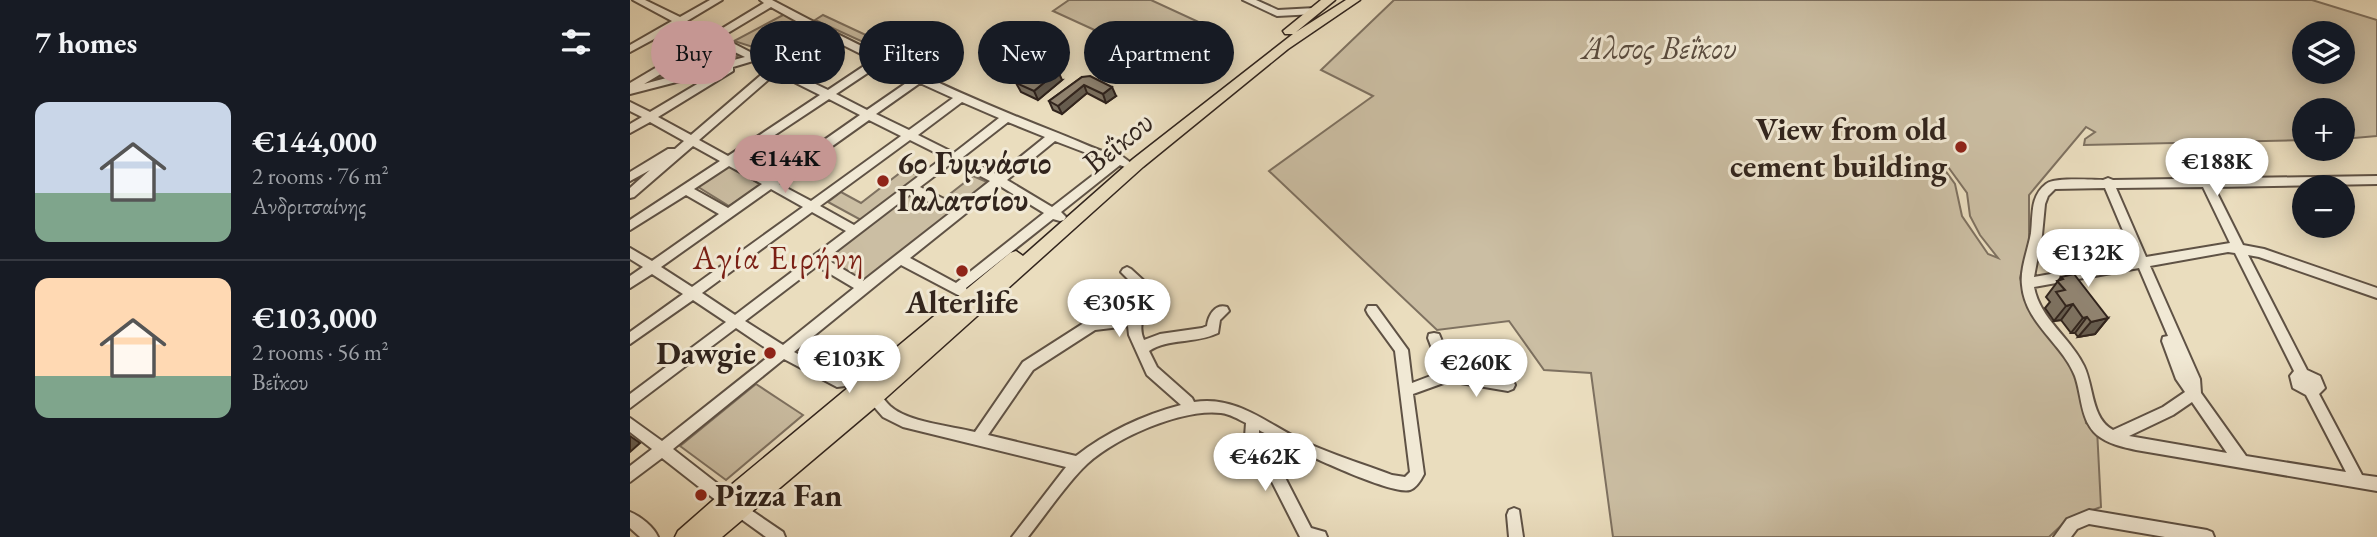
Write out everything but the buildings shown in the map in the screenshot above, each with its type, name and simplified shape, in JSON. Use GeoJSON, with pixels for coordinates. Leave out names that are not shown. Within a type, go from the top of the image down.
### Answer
{"type":"FeatureCollection","features":[{"type":"Feature","properties":{"kind":"main road","name":"Βεΐκου"},"geometry":{"type":"LineString","coordinates":[[708,537],[733,505],[838,406],[871,387],[964,294],[1122,162],[1329,0]]}},
{"type":"Feature","properties":{"kind":"main road","name":"Βεΐκου"},"geometry":{"type":"LineString","coordinates":[[685,537],[733,505],[871,387],[973,312],[1072,218],[1283,46],[1354,0]]}},
{"type":"Feature","properties":{"kind":"street"},"geometry":{"type":"LineString","coordinates":[[630,11],[644,1],[680,21],[718,0]]}},
{"type":"Feature","properties":{"kind":"street"},"geometry":{"type":"LineString","coordinates":[[1248,0],[1277,13],[1290,25],[1290,30]]}},
{"type":"Feature","properties":{"kind":"street"},"geometry":{"type":"LineString","coordinates":[[1264,8],[1277,0]]}},
{"type":"Feature","properties":{"kind":"street"},"geometry":{"type":"LineString","coordinates":[[736,23],[768,2],[802,21]]}},
{"type":"Feature","properties":{"kind":"street"},"geometry":{"type":"LineString","coordinates":[[1277,13],[1315,11]]}},
{"type":"Feature","properties":{"kind":"street"},"geometry":{"type":"LineString","coordinates":[[630,50],[651,38]]}},
{"type":"Feature","properties":{"kind":"street"},"geometry":{"type":"LineString","coordinates":[[630,90],[750,59]]}},
{"type":"Feature","properties":{"kind":"street"},"geometry":{"type":"LineString","coordinates":[[630,129],[742,61]]}},
{"type":"Feature","properties":{"kind":"street"},"geometry":{"type":"LineString","coordinates":[[630,226],[859,74]]}},
{"type":"Feature","properties":{"kind":"street"},"geometry":{"type":"LineString","coordinates":[[630,90],[651,77]]}},
{"type":"Feature","properties":{"kind":"street"},"geometry":{"type":"LineString","coordinates":[[630,194],[757,84]]}},
{"type":"Feature","properties":{"kind":"street"},"geometry":{"type":"LineString","coordinates":[[806,84],[999,180],[1058,214]]}},
{"type":"Feature","properties":{"kind":"street"},"geometry":{"type":"LineString","coordinates":[[630,283],[912,84]]}},
{"type":"Feature","properties":{"kind":"street"},"geometry":{"type":"LineString","coordinates":[[933,84],[1006,118],[1122,162]]}},
{"type":"Feature","properties":{"kind":"street"},"geometry":{"type":"LineString","coordinates":[[630,339],[962,97]]}},
{"type":"Feature","properties":{"kind":"street"},"geometry":{"type":"LineString","coordinates":[[630,106],[689,144],[728,161],[855,232]]}},
{"type":"Feature","properties":{"kind":"street"},"geometry":{"type":"LineString","coordinates":[[630,402],[1006,118]]}},
{"type":"Feature","properties":{"kind":"street"},"geometry":{"type":"LineString","coordinates":[[630,475],[1054,136]]}},
{"type":"Feature","properties":{"kind":"street"},"geometry":{"type":"LineString","coordinates":[[630,177],[689,144]]}},
{"type":"Feature","properties":{"kind":"street"},"geometry":{"type":"LineString","coordinates":[[2377,180],[2108,182],[2052,185],[2038,201],[2035,254],[2028,283],[2042,318],[2075,362],[2084,381],[2090,415],[2112,437],[2124,442],[2377,484]]}},
{"type":"Feature","properties":{"kind":"street"},"geometry":{"type":"LineString","coordinates":[[2108,182],[2142,263],[2140,272],[2183,379],[2241,461]]}},
{"type":"Feature","properties":{"kind":"street"},"geometry":{"type":"LineString","coordinates":[[2206,182],[2302,374],[2317,383],[2318,388],[2311,391],[2358,482]]}},
{"type":"Feature","properties":{"kind":"street"},"geometry":{"type":"LineString","coordinates":[[911,188],[959,212]]}},
{"type":"Feature","properties":{"kind":"street"},"geometry":{"type":"LineString","coordinates":[[685,189],[729,214]]}},
{"type":"Feature","properties":{"kind":"street"},"geometry":{"type":"LineString","coordinates":[[2028,283],[2214,248],[2238,247],[2260,252],[2377,293]]}},
{"type":"Feature","properties":{"kind":"street"},"geometry":{"type":"LineString","coordinates":[[630,253],[784,353],[837,381],[871,387],[888,413],[903,421],[1078,463]]}},
{"type":"Feature","properties":{"kind":"street"},"geometry":{"type":"LineString","coordinates":[[901,259],[964,294]]}},
{"type":"Feature","properties":{"kind":"street"},"geometry":{"type":"LineString","coordinates":[[817,260],[864,288]]}},
{"type":"Feature","properties":{"kind":"street"},"geometry":{"type":"LineString","coordinates":[[1127,272],[1137,280],[1139,306],[1134,320],[1135,335],[1143,348],[1144,359],[1152,371],[1187,401],[1189,409]]}},
{"type":"Feature","properties":{"kind":"street"},"geometry":{"type":"LineString","coordinates":[[1019,537],[1078,463],[1124,432],[1189,409],[1220,407],[1300,447],[1392,482],[1408,484],[1417,474],[1401,350],[1372,310]]}},
{"type":"Feature","properties":{"kind":"street"},"geometry":{"type":"LineString","coordinates":[[1143,348],[1161,337],[1198,337],[1213,329],[1214,318],[1223,311]]}},
{"type":"Feature","properties":{"kind":"street"},"geometry":{"type":"LineString","coordinates":[[976,440],[1028,366],[1092,325],[1134,320]]}},
{"type":"Feature","properties":{"kind":"street"},"geometry":{"type":"LineString","coordinates":[[1434,338],[1449,375]]}},
{"type":"Feature","properties":{"kind":"street"},"geometry":{"type":"LineString","coordinates":[[1408,390],[1449,375],[1508,385]]}},
{"type":"Feature","properties":{"kind":"street"},"geometry":{"type":"LineString","coordinates":[[837,381],[838,406]]}},
{"type":"Feature","properties":{"kind":"street"},"geometry":{"type":"LineString","coordinates":[[2112,437],[2168,411],[2194,393]]}},
{"type":"Feature","properties":{"kind":"street"},"geometry":{"type":"LineString","coordinates":[[1253,422],[1252,437],[1271,465],[1310,536]]}},
{"type":"Feature","properties":{"kind":"street"},"geometry":{"type":"LineString","coordinates":[[630,424],[778,537]]}},
{"type":"Feature","properties":{"kind":"street"},"geometry":{"type":"LineString","coordinates":[[1514,515],[1516,537]]}},
{"type":"Feature","properties":{"kind":"street"},"geometry":{"type":"LineString","coordinates":[[2061,537],[2071,524],[2089,517],[2207,537]]}},
{"type":"Feature","properties":{"kind":"street"},"geometry":{"type":"LineString","coordinates":[[630,519],[651,537]]}},
{"type":"Feature","properties":{"kind":"green space"},"geometry":{"type":"Polygon","coordinates":[[[1069,0],[1151,0],[1196,21],[1084,21],[1084,25],[1053,11],[1069,0]]]}},
{"type":"Feature","properties":{"kind":"green space","name":"Άλσος Βεΐκου"},"geometry":{"type":"Polygon","coordinates":[[[1394,0],[2312,0],[2377,20],[2377,136],[2355,138],[2355,98],[2292,98],[2292,140],[2084,145],[2085,139],[2095,132],[2086,127],[2029,195],[2029,242],[2020,278],[2029,309],[2073,364],[2080,381],[2086,423],[2097,429],[2101,507],[2068,519],[2049,537],[1613,537],[1591,373],[1544,370],[1509,321],[1437,330],[1269,171],[1373,96],[1321,70],[1394,0]],[[1946,164],[1942,166],[1955,184],[1962,216],[1988,254],[1998,258],[1980,235],[1970,216],[1967,193],[1946,164]]]}},
{"type":"Feature","properties":{"kind":"green space"},"geometry":{"type":"Polygon","coordinates":[[[785,14],[796,21],[772,21],[785,14]]]}},
{"type":"Feature","properties":{"kind":"green space"},"geometry":{"type":"Polygon","coordinates":[[[823,15],[836,21],[817,21],[815,20],[823,15]]]}},
{"type":"Feature","properties":{"kind":"green space"},"geometry":{"type":"Polygon","coordinates":[[[845,25],[859,32],[859,40],[845,34],[845,25]]]}},
{"type":"Feature","properties":{"kind":"green space"},"geometry":{"type":"Polygon","coordinates":[[[750,33],[750,46],[736,40],[750,33]]]}},
{"type":"Feature","properties":{"kind":"green space"},"geometry":{"type":"Polygon","coordinates":[[[727,164],[761,185],[729,206],[695,185],[727,164]]]}},
{"type":"Feature","properties":{"kind":"green space"},"geometry":{"type":"Polygon","coordinates":[[[905,169],[919,176],[861,220],[828,202],[841,192],[861,203],[905,169]]]}},
{"type":"Feature","properties":{"kind":"green space"},"geometry":{"type":"Polygon","coordinates":[[[973,176],[987,182],[961,204],[946,197],[973,176]]]}},
{"type":"Feature","properties":{"kind":"green space"},"geometry":{"type":"Polygon","coordinates":[[[911,191],[953,212],[866,284],[825,261],[911,191]]]}},
{"type":"Feature","properties":{"kind":"green space"},"geometry":{"type":"Polygon","coordinates":[[[756,384],[803,415],[726,480],[680,446],[756,384]]]}},
{"type":"Feature","properties":{"kind":"place","name":"View from old cement building"},"geometry":{"type":"Point","coordinates":[1961,147]}},
{"type":"Feature","properties":{"kind":"place","name":"6ο Γυμνάσιο Γαλατσίου"},"geometry":{"type":"Point","coordinates":[883,181]}},
{"type":"Feature","properties":{"kind":"place","name":"Alterlife"},"geometry":{"type":"Point","coordinates":[962,271]}},
{"type":"Feature","properties":{"kind":"place","name":"Dawgie"},"geometry":{"type":"Point","coordinates":[770,353]}},
{"type":"Feature","properties":{"kind":"place","name":"Pizza Fan"},"geometry":{"type":"Point","coordinates":[701,495]}},
{"type":"Feature","properties":{"kind":"district","name":"Αγία Ειρήνη"},"geometry":{"type":"Point","coordinates":[779,257]}}]}
